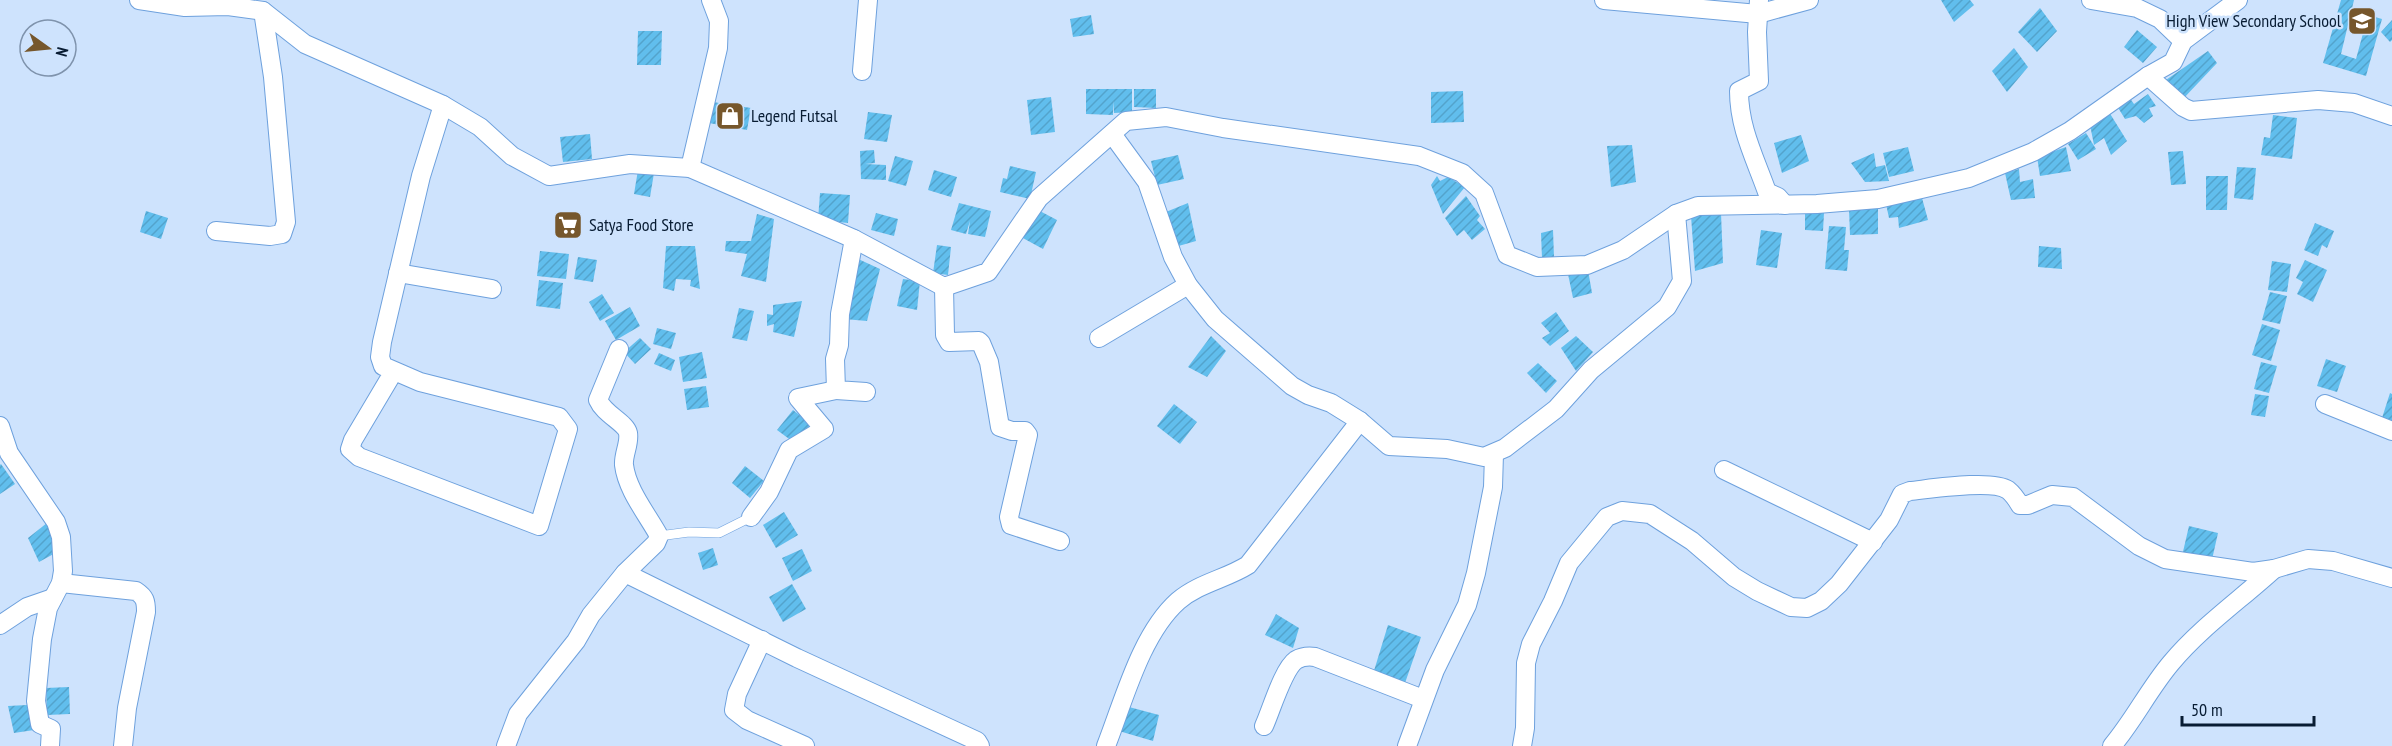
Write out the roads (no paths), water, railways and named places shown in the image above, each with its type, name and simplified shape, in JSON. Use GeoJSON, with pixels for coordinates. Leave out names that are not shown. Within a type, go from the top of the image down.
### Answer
{"type":"FeatureCollection","features":[{"type":"Feature","properties":{"kind":"street"},"geometry":{"type":"LineString","coordinates":[[139,0],[228,6],[263,11],[305,44],[443,105],[480,126],[512,156],[549,176],[630,164],[690,168],[854,239],[944,287],[988,272],[1039,198],[1126,121],[1166,117],[1223,128],[1419,156],[1462,173],[1484,194],[1507,255],[1537,267],[1587,265],[1623,250],[1676,214],[1698,206],[1785,205],[1878,199],[1969,178],[2032,152],[2173,62],[2183,40],[2238,0]]}},
{"type":"Feature","properties":{"kind":"street"},"geometry":{"type":"LineString","coordinates":[[690,168],[718,48],[719,21],[711,0]]}},
{"type":"Feature","properties":{"kind":"street"},"geometry":{"type":"LineString","coordinates":[[862,71],[868,0]]}},
{"type":"Feature","properties":{"kind":"street"},"geometry":{"type":"LineString","coordinates":[[1604,0],[1758,7],[1809,0]]}},
{"type":"Feature","properties":{"kind":"street"},"geometry":{"type":"LineString","coordinates":[[2091,0],[2137,8],[2160,19],[2183,40]]}},
{"type":"Feature","properties":{"kind":"street"},"geometry":{"type":"LineString","coordinates":[[1758,7],[1759,81],[1739,91],[1739,108],[1746,139],[1767,192],[1778,197],[1785,205]]}},
{"type":"Feature","properties":{"kind":"street"},"geometry":{"type":"LineString","coordinates":[[216,231],[270,236],[282,234],[286,222],[273,77],[263,11]]}},
{"type":"Feature","properties":{"kind":"street"},"geometry":{"type":"LineString","coordinates":[[2148,76],[2183,107],[2191,111],[2318,100],[2354,103],[2392,116]]}},
{"type":"Feature","properties":{"kind":"street"},"geometry":{"type":"LineString","coordinates":[[394,370],[350,449],[359,458],[539,526],[568,429],[559,417],[420,382],[394,370],[383,366],[380,357],[421,176],[443,105]]}},
{"type":"Feature","properties":{"kind":"street"},"geometry":{"type":"LineString","coordinates":[[1112,134],[1147,183],[1173,257],[1188,285],[1215,319],[1292,386],[1308,395],[1331,403],[1360,421],[1389,446],[1447,449],[1484,457],[1505,448],[1556,409],[1591,370],[1667,307],[1682,281],[1676,214]]}},
{"type":"Feature","properties":{"kind":"street"},"geometry":{"type":"LineString","coordinates":[[836,390],[835,358],[839,345],[840,314],[854,239]]}},
{"type":"Feature","properties":{"kind":"street"},"geometry":{"type":"LineString","coordinates":[[398,273],[492,290]]}},
{"type":"Feature","properties":{"kind":"street"},"geometry":{"type":"LineString","coordinates":[[1099,338],[1188,285]]}},
{"type":"Feature","properties":{"kind":"street"},"geometry":{"type":"LineString","coordinates":[[944,287],[945,335],[949,342],[965,340],[981,343],[989,362],[1000,427],[1012,431],[1025,431],[1028,435],[1009,517],[1011,525],[1060,541]]}},
{"type":"Feature","properties":{"kind":"street"},"geometry":{"type":"LineString","coordinates":[[506,746],[518,714],[576,641],[591,615],[625,573],[656,543],[658,536],[627,481],[623,462],[628,433],[625,426],[602,409],[598,400],[619,349]]}},
{"type":"Feature","properties":{"kind":"street"},"geometry":{"type":"LineString","coordinates":[[751,518],[769,492],[789,450],[824,429],[798,398],[836,390],[866,392]]}},
{"type":"Feature","properties":{"kind":"street"},"geometry":{"type":"LineString","coordinates":[[2325,404],[2392,431]]}},
{"type":"Feature","properties":{"kind":"street"},"geometry":{"type":"LineString","coordinates":[[1106,746],[1144,648],[1157,627],[1178,601],[1212,580],[1235,573],[1248,565],[1360,421]]}},
{"type":"Feature","properties":{"kind":"street"},"geometry":{"type":"LineString","coordinates":[[0,426],[9,453],[56,522],[61,537],[63,571],[48,608],[42,639],[36,701],[40,724],[51,729],[50,746]]}},
{"type":"Feature","properties":{"kind":"street"},"geometry":{"type":"LineString","coordinates":[[1407,746],[1435,670],[1467,605],[1493,487],[1494,453]]}},
{"type":"Feature","properties":{"kind":"street"},"geometry":{"type":"LineString","coordinates":[[1724,470],[1873,542]]}},
{"type":"Feature","properties":{"kind":"street"},"geometry":{"type":"LineString","coordinates":[[1522,746],[1525,728],[1526,663],[1531,644],[1569,563],[1607,517],[1622,511],[1650,514],[1692,541],[1734,577],[1765,595],[1791,607],[1800,608],[1807,608],[1821,601],[1839,584],[1889,520],[1902,494],[1910,491],[1963,485],[1996,486],[2007,489],[2020,505],[2028,505],[2052,495],[2073,497],[2139,546],[2165,559],[2253,572],[2274,569],[2308,559],[2333,561],[2392,578]]}},
{"type":"Feature","properties":{"kind":"street"},"geometry":{"type":"LineString","coordinates":[[2112,746],[2132,722],[2170,664],[2274,569]]}},
{"type":"Feature","properties":{"kind":"street"},"geometry":{"type":"LineString","coordinates":[[625,573],[977,741],[980,746]]}},
{"type":"Feature","properties":{"kind":"street"},"geometry":{"type":"LineString","coordinates":[[0,625],[57,590],[136,591],[143,595],[146,601],[146,612],[127,708],[123,746]]}},
{"type":"Feature","properties":{"kind":"street"},"geometry":{"type":"LineString","coordinates":[[762,640],[737,694],[734,710],[747,720],[805,746]]}},
{"type":"Feature","properties":{"kind":"street"},"geometry":{"type":"LineString","coordinates":[[1264,726],[1288,670],[1294,661],[1305,656],[1315,657],[1423,699]]}},
{"type":"Feature","properties":{"kind":"lane"},"geometry":{"type":"LineString","coordinates":[[658,536],[689,532],[719,533],[751,518]]}},
{"type":"Feature","properties":{"kind":"place","name":"High View Secondary School"},"geometry":{"type":"Point","coordinates":[2362,21]}},
{"type":"Feature","properties":{"kind":"place","name":"Legend Futsal"},"geometry":{"type":"Point","coordinates":[730,116]}},
{"type":"Feature","properties":{"kind":"place","name":"Satya Food Store"},"geometry":{"type":"Point","coordinates":[568,225]}}]}
